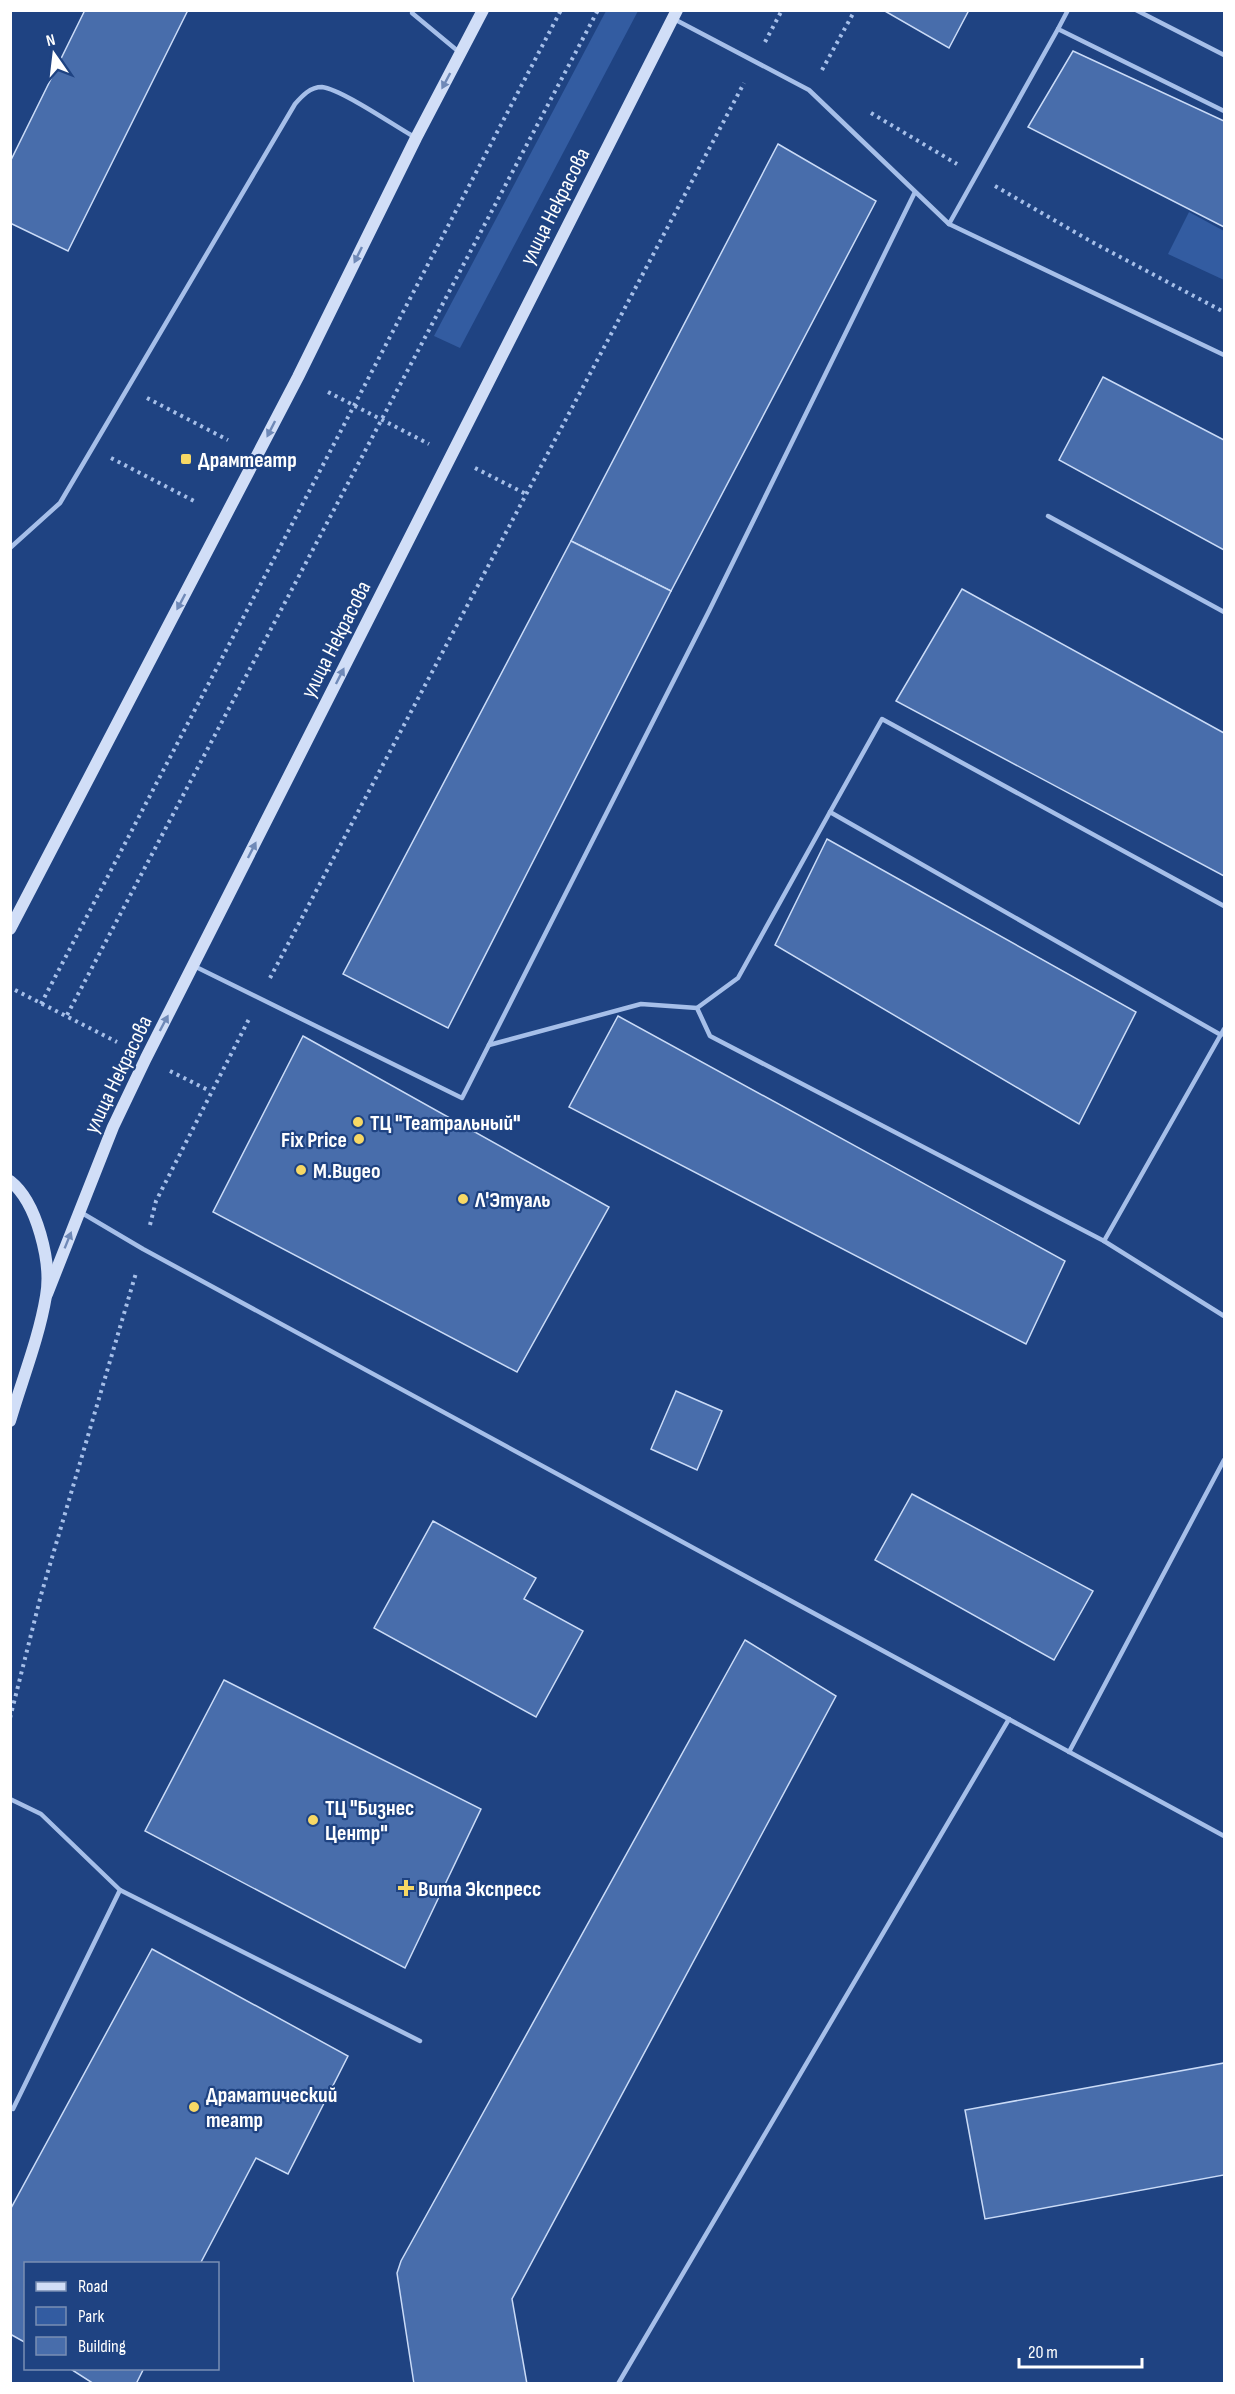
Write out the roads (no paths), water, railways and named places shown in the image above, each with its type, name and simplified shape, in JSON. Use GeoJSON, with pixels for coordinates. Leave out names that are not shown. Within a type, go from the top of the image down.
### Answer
{"type":"FeatureCollection","features":[{"type":"Feature","properties":{"kind":"main road"},"geometry":{"type":"LineString","coordinates":[[10,929],[298,376],[416,138],[483,10]]}},
{"type":"Feature","properties":{"kind":"main road","name":"улица Некрасова"},"geometry":{"type":"LineString","coordinates":[[10,1421],[47,1294],[112,1127],[675,14]]}},
{"type":"Feature","properties":{"kind":"main road","name":"улица Некрасова"},"geometry":{"type":"LineString","coordinates":[[10,1180],[34,1211],[43,1242],[47,1294]]}},
{"type":"Feature","properties":{"kind":"lane"},"geometry":{"type":"LineString","coordinates":[[413,10],[412,13],[460,54]]}},
{"type":"Feature","properties":{"kind":"lane"},"geometry":{"type":"LineString","coordinates":[[949,224],[1068,10]]}},
{"type":"Feature","properties":{"kind":"lane"},"geometry":{"type":"LineString","coordinates":[[1136,10],[1224,55]]}},
{"type":"Feature","properties":{"kind":"lane"},"geometry":{"type":"LineString","coordinates":[[675,14],[809,90],[949,224],[1224,355]]}},
{"type":"Feature","properties":{"kind":"lane"},"geometry":{"type":"LineString","coordinates":[[1058,29],[1224,111]]}},
{"type":"Feature","properties":{"kind":"lane"},"geometry":{"type":"LineString","coordinates":[[10,548],[60,503],[295,104],[306,92],[321,87],[336,92],[416,138]]}},
{"type":"Feature","properties":{"kind":"lane"},"geometry":{"type":"LineString","coordinates":[[194,965],[462,1098],[714,600],[915,192]]}},
{"type":"Feature","properties":{"kind":"lane"},"geometry":{"type":"LineString","coordinates":[[1048,516],[1224,612]]}},
{"type":"Feature","properties":{"kind":"lane"},"geometry":{"type":"LineString","coordinates":[[489,1046],[642,1004],[697,1008],[738,978],[882,719],[1224,906]]}},
{"type":"Feature","properties":{"kind":"lane"},"geometry":{"type":"LineString","coordinates":[[830,812],[1221,1035]]}},
{"type":"Feature","properties":{"kind":"lane"},"geometry":{"type":"LineString","coordinates":[[697,1008],[711,1036],[1104,1241],[1224,1316]]}},
{"type":"Feature","properties":{"kind":"lane"},"geometry":{"type":"LineString","coordinates":[[1104,1241],[1224,1029]]}},
{"type":"Feature","properties":{"kind":"lane"},"geometry":{"type":"LineString","coordinates":[[80,1211],[143,1249],[1224,1836]]}},
{"type":"Feature","properties":{"kind":"lane"},"geometry":{"type":"LineString","coordinates":[[1069,1752],[1224,1460]]}},
{"type":"Feature","properties":{"kind":"lane"},"geometry":{"type":"LineString","coordinates":[[618,2384],[1009,1719]]}},
{"type":"Feature","properties":{"kind":"lane"},"geometry":{"type":"LineString","coordinates":[[10,1799],[41,1814],[120,1890],[420,2041]]}},
{"type":"Feature","properties":{"kind":"lane"},"geometry":{"type":"LineString","coordinates":[[13,2109],[120,1890]]}},
{"type":"Feature","properties":{"kind":"place","name":"Драмтеатр"},"geometry":{"type":"Point","coordinates":[186,459]}},
{"type":"Feature","properties":{"kind":"place","name":"ТЦ \"Театральный\""},"geometry":{"type":"Point","coordinates":[358,1122]}},
{"type":"Feature","properties":{"kind":"place","name":"Fix Price"},"geometry":{"type":"Point","coordinates":[359,1139]}},
{"type":"Feature","properties":{"kind":"place","name":"М.Видео"},"geometry":{"type":"Point","coordinates":[301,1170]}},
{"type":"Feature","properties":{"kind":"place","name":"Л'Этуаль"},"geometry":{"type":"Point","coordinates":[463,1199]}},
{"type":"Feature","properties":{"kind":"place","name":"ТЦ \"Бизнес Центр\""},"geometry":{"type":"Point","coordinates":[313,1820]}},
{"type":"Feature","properties":{"kind":"place","name":"Вита Экспресс"},"geometry":{"type":"Point","coordinates":[406,1888]}},
{"type":"Feature","properties":{"kind":"place","name":"Драматический театр"},"geometry":{"type":"Point","coordinates":[194,2107]}}]}
